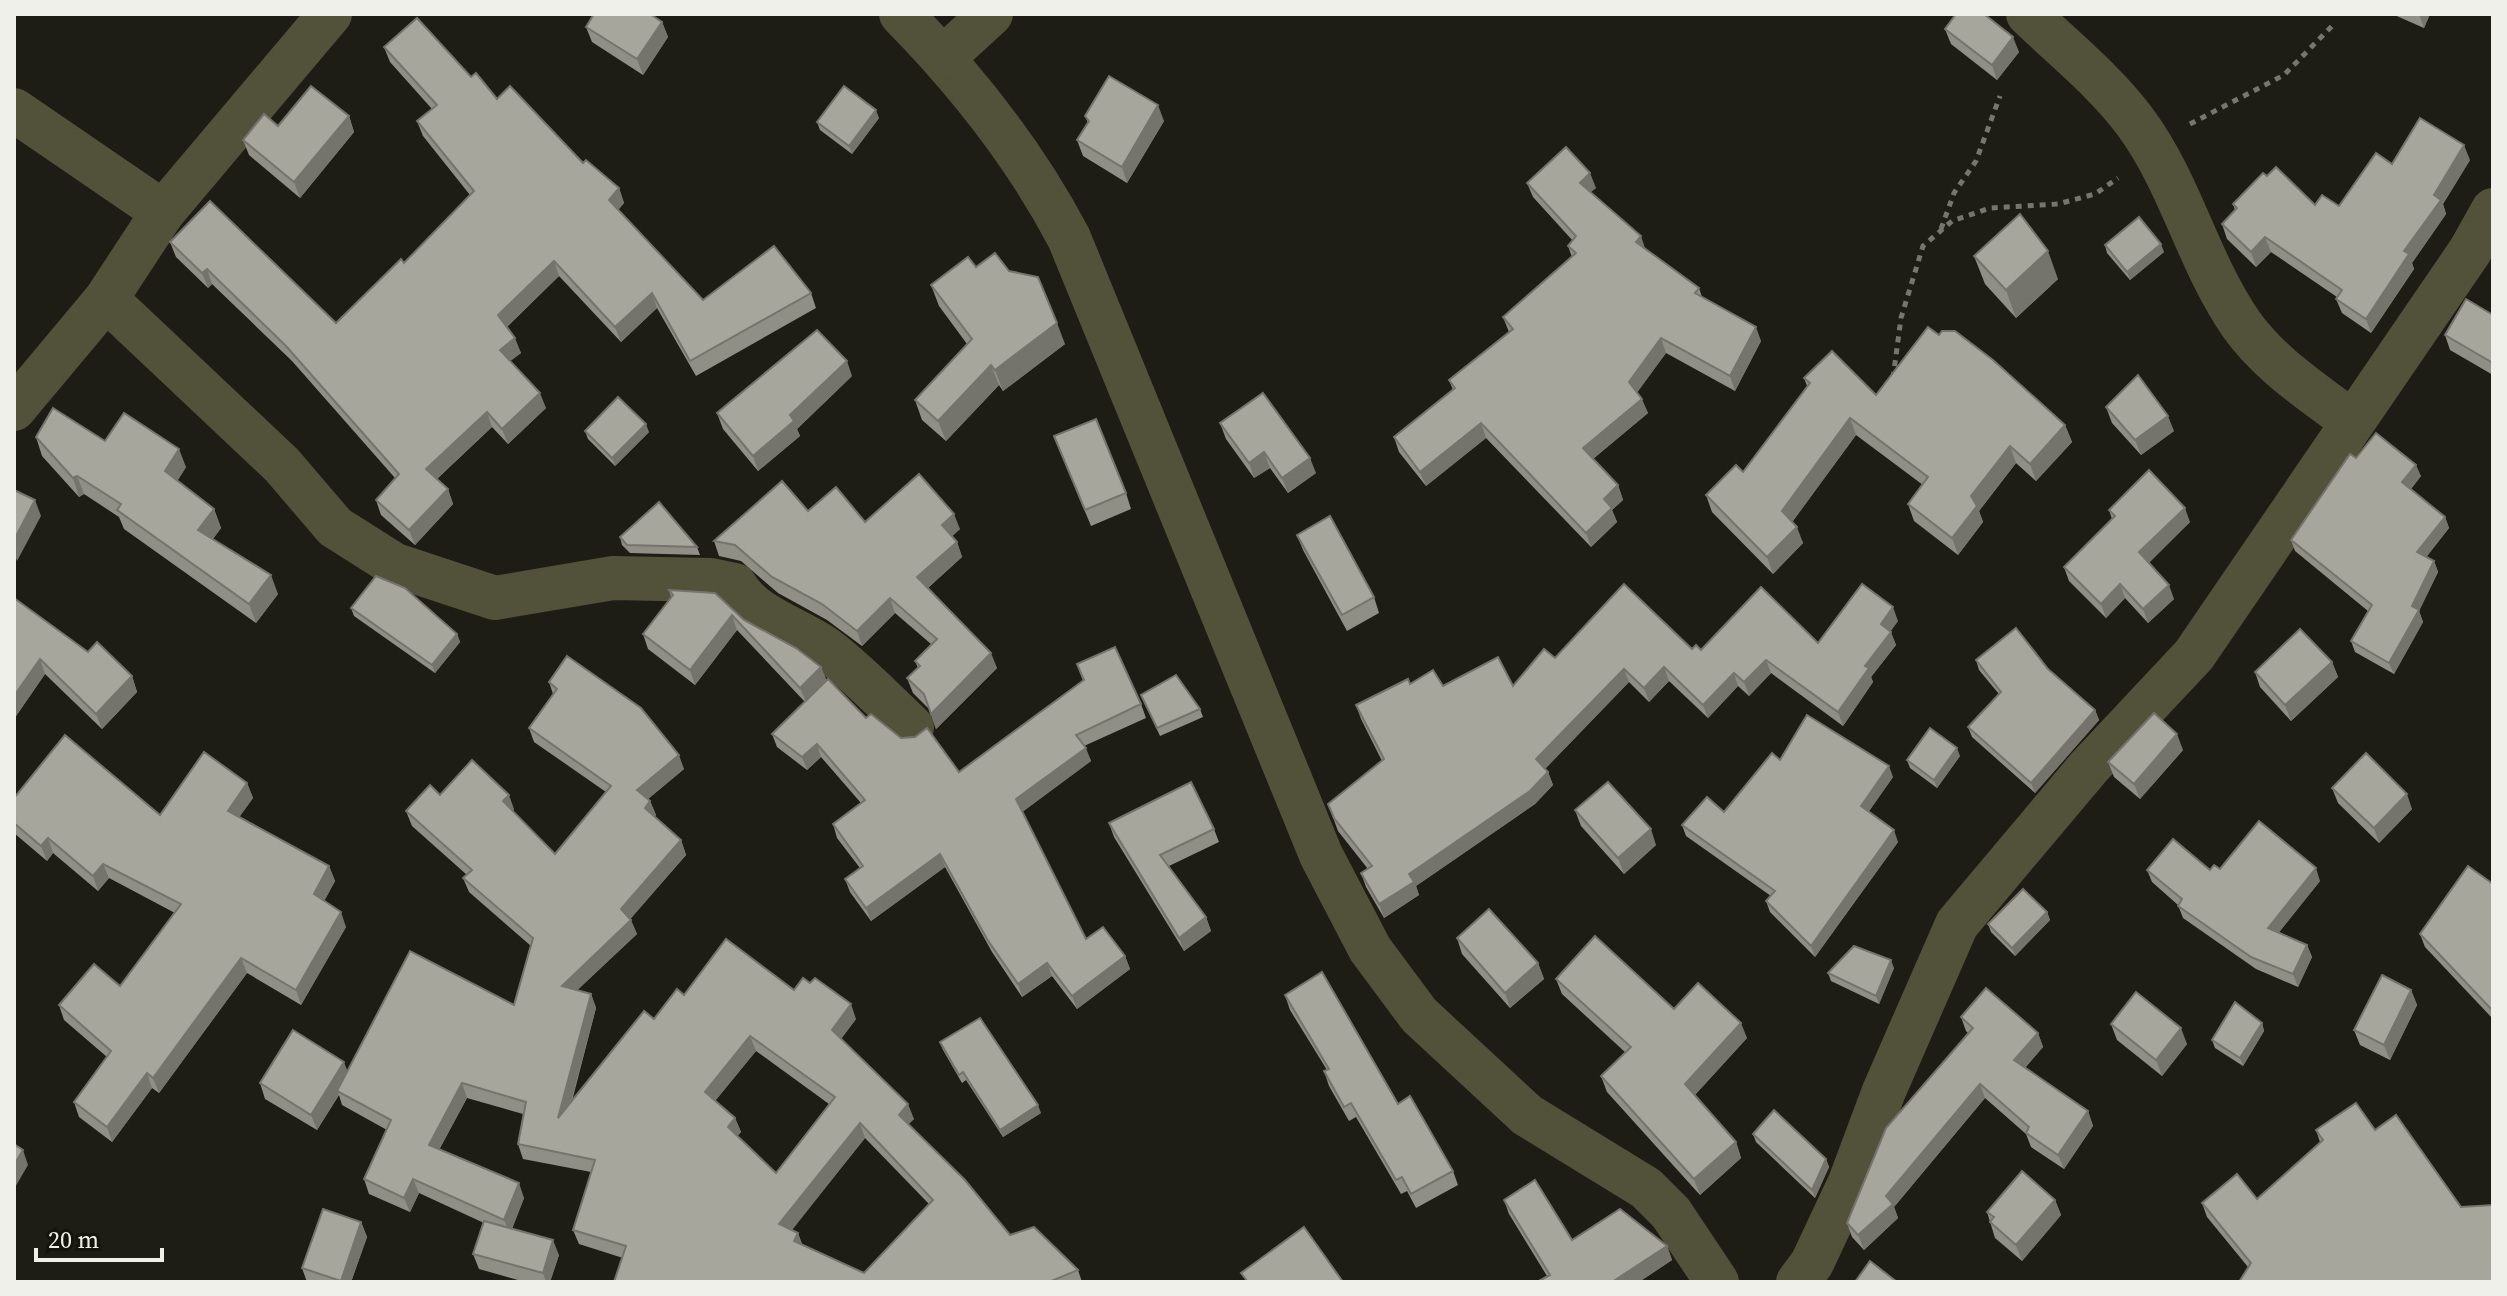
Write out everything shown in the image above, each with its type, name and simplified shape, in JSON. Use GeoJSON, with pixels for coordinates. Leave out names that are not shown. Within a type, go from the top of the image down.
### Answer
{"type":"FeatureCollection","features":[{"type":"Feature","properties":{"kind":"street"},"geometry":{"type":"LineString","coordinates":[[14,409],[106,299],[163,212],[330,14]]}},
{"type":"Feature","properties":{"kind":"street"},"geometry":{"type":"LineString","coordinates":[[901,14],[1000,126],[1047,197],[1069,238],[1321,855],[1370,949],[1419,1015],[1527,1115],[1646,1188],[1671,1213],[1717,1282]]}},
{"type":"Feature","properties":{"kind":"street"},"geometry":{"type":"LineString","coordinates":[[943,58],[991,14]]}},
{"type":"Feature","properties":{"kind":"street"},"geometry":{"type":"LineString","coordinates":[[2028,14],[2136,122],[2210,270],[2242,325],[2277,364],[2351,421]]}},
{"type":"Feature","properties":{"kind":"street"},"geometry":{"type":"LineString","coordinates":[[14,110],[163,212]]}},
{"type":"Feature","properties":{"kind":"street"},"geometry":{"type":"LineString","coordinates":[[1798,1282],[1812,1263],[1850,1182],[1890,1077],[1957,924],[2089,767],[2194,655],[2470,251],[2493,210]]}},
{"type":"Feature","properties":{"kind":"street"},"geometry":{"type":"LineString","coordinates":[[106,299],[282,465],[335,527],[395,565],[495,598],[613,578],[711,580],[735,585],[740,595],[767,614],[824,647],[912,727]]}},
{"type":"Feature","properties":{"kind":"path"},"geometry":{"type":"LineString","coordinates":[[1893,381],[1901,318],[1923,246],[1952,221],[1990,208],[2058,204],[2095,194],[2154,153],[2173,132],[2284,75],[2335,23]]}},
{"type":"Feature","properties":{"kind":"path"},"geometry":{"type":"LineString","coordinates":[[1941,231],[1954,193],[1976,161],[2000,96]]}},
{"type":"Feature","properties":{"kind":"building"},"geometry":{"type":"Polygon","coordinates":[[[594,14],[650,14],[662,22],[637,59],[586,27],[594,14]]]}},
{"type":"Feature","properties":{"kind":"building"},"geometry":{"type":"Polygon","coordinates":[[[1956,14],[1984,14],[2013,37],[1992,65],[1945,29],[1956,14]]]}},
{"type":"Feature","properties":{"kind":"building"},"geometry":{"type":"Polygon","coordinates":[[[417,18],[471,77],[476,73],[497,99],[510,86],[583,163],[586,160],[619,188],[609,200],[703,300],[774,246],[811,293],[690,361],[652,293],[615,327],[554,261],[498,315],[515,338],[500,350],[540,393],[502,429],[487,412],[426,469],[448,489],[409,530],[376,500],[399,474],[286,346],[207,269],[202,273],[170,242],[210,201],[336,323],[401,259],[404,263],[474,191],[417,121],[437,105],[384,47],[417,18]]]}},
{"type":"Feature","properties":{"kind":"building"},"geometry":{"type":"Polygon","coordinates":[[[1109,76],[1158,105],[1122,167],[1077,140],[1089,121],[1085,116],[1109,76]]]}},
{"type":"Feature","properties":{"kind":"building"},"geometry":{"type":"Polygon","coordinates":[[[311,86],[349,116],[294,182],[243,140],[264,114],[278,126],[311,86]]]}},
{"type":"Feature","properties":{"kind":"building"},"geometry":{"type":"Polygon","coordinates":[[[844,86],[876,110],[849,146],[817,122],[844,86]]]}},
{"type":"Feature","properties":{"kind":"building"},"geometry":{"type":"Polygon","coordinates":[[[2420,118],[2464,145],[2434,195],[2441,200],[2404,251],[2409,254],[2366,319],[2336,299],[2342,290],[2265,237],[2251,252],[2222,224],[2237,208],[2233,204],[2263,173],[2267,176],[2276,167],[2315,205],[2322,195],[2339,206],[2376,153],[2392,164],[2420,118]]]}},
{"type":"Feature","properties":{"kind":"building"},"geometry":{"type":"Polygon","coordinates":[[[1566,147],[1590,173],[1580,183],[1641,236],[1636,242],[1699,288],[1695,293],[1756,327],[1730,376],[1661,338],[1629,382],[1642,399],[1583,448],[1618,485],[1604,499],[1612,508],[1586,533],[1481,423],[1420,472],[1394,437],[1455,388],[1449,380],[1513,329],[1503,317],[1576,253],[1568,246],[1576,236],[1527,183],[1566,147]]]}},
{"type":"Feature","properties":{"kind":"building"},"geometry":{"type":"Polygon","coordinates":[[[2020,214],[2048,251],[2006,290],[1974,256],[2020,214]]]}},
{"type":"Feature","properties":{"kind":"building"},"geometry":{"type":"Polygon","coordinates":[[[2139,217],[2161,244],[2127,272],[2105,245],[2139,217]]]}},
{"type":"Feature","properties":{"kind":"building"},"geometry":{"type":"Polygon","coordinates":[[[995,253],[1009,271],[1038,277],[1057,323],[995,370],[991,365],[938,421],[915,400],[972,339],[931,285],[968,257],[976,267],[995,253]]]}},
{"type":"Feature","properties":{"kind":"building"},"geometry":{"type":"Polygon","coordinates":[[[2466,299],[2493,315],[2493,363],[2445,335],[2466,299]]]}},
{"type":"Feature","properties":{"kind":"building"},"geometry":{"type":"Polygon","coordinates":[[[1928,327],[1939,335],[1942,331],[1955,331],[1993,360],[2065,425],[2030,464],[2010,446],[1971,496],[1977,506],[1952,538],[1908,504],[1928,477],[1850,418],[1782,511],[1797,527],[1767,557],[1706,495],[1736,465],[1743,472],[1810,383],[1804,378],[1832,351],[1876,395],[1928,327]]]}},
{"type":"Feature","properties":{"kind":"building"},"geometry":{"type":"Polygon","coordinates":[[[817,330],[847,361],[790,415],[794,421],[753,456],[717,413],[817,330]]]}},
{"type":"Feature","properties":{"kind":"building"},"geometry":{"type":"Polygon","coordinates":[[[2138,375],[2168,416],[2135,440],[2106,407],[2138,375]]]}},
{"type":"Feature","properties":{"kind":"building"},"geometry":{"type":"Polygon","coordinates":[[[1263,393],[1310,458],[1282,478],[1264,452],[1249,463],[1220,423],[1263,393]]]}},
{"type":"Feature","properties":{"kind":"building"},"geometry":{"type":"Polygon","coordinates":[[[618,397],[646,424],[612,458],[585,431],[618,397]]]}},
{"type":"Feature","properties":{"kind":"building"},"geometry":{"type":"Polygon","coordinates":[[[53,408],[105,441],[124,413],[179,449],[165,471],[214,509],[198,530],[271,575],[249,604],[117,510],[121,504],[77,476],[73,478],[36,437],[53,408]]]}},
{"type":"Feature","properties":{"kind":"building"},"geometry":{"type":"Polygon","coordinates":[[[1096,419],[1126,493],[1085,510],[1054,436],[1096,419]]]}},
{"type":"Feature","properties":{"kind":"building"},"geometry":{"type":"Polygon","coordinates":[[[2376,433],[2416,465],[2402,482],[2445,517],[2417,552],[2434,561],[2412,606],[2419,610],[2389,663],[2351,641],[2372,605],[2291,540],[2350,454],[2356,458],[2376,433]]]}},
{"type":"Feature","properties":{"kind":"building"},"geometry":{"type":"Polygon","coordinates":[[[2149,470],[2185,508],[2139,552],[2169,585],[2143,609],[2120,584],[2101,604],[2064,567],[2115,516],[2109,510],[2149,470]]]}},
{"type":"Feature","properties":{"kind":"building"},"geometry":{"type":"Polygon","coordinates":[[[919,474],[954,514],[942,525],[957,542],[917,577],[991,653],[931,714],[924,694],[907,678],[920,666],[915,661],[937,639],[890,598],[857,631],[822,604],[772,577],[735,545],[714,541],[782,481],[808,511],[836,487],[865,522],[919,474]]]}},
{"type":"Feature","properties":{"kind":"building"},"geometry":{"type":"Polygon","coordinates":[[[14,490],[35,500],[14,540],[14,490]]]}},
{"type":"Feature","properties":{"kind":"building"},"geometry":{"type":"Polygon","coordinates":[[[659,502],[697,547],[627,545],[620,537],[659,502]]]}},
{"type":"Feature","properties":{"kind":"building"},"geometry":{"type":"Polygon","coordinates":[[[1330,516],[1374,597],[1342,615],[1297,535],[1330,516]]]}},
{"type":"Feature","properties":{"kind":"building"},"geometry":{"type":"Polygon","coordinates":[[[376,576],[405,588],[457,634],[432,665],[351,608],[376,576]]]}},
{"type":"Feature","properties":{"kind":"building"},"geometry":{"type":"Polygon","coordinates":[[[1624,584],[1692,649],[1696,645],[1701,650],[1761,587],[1818,643],[1862,584],[1893,607],[1881,624],[1891,632],[1865,666],[1869,668],[1838,712],[1766,660],[1744,682],[1734,673],[1703,705],[1664,667],[1644,688],[1624,669],[1536,759],[1548,772],[1530,791],[1409,874],[1414,882],[1379,904],[1361,873],[1372,866],[1334,818],[1328,804],[1384,759],[1356,705],[1408,679],[1410,684],[1433,670],[1443,686],[1498,657],[1513,686],[1544,649],[1555,658],[1624,584]]]}},
{"type":"Feature","properties":{"kind":"building"},"geometry":{"type":"Polygon","coordinates":[[[669,590],[715,593],[744,620],[796,648],[821,667],[800,688],[732,615],[690,670],[643,634],[673,595],[669,590]]]}},
{"type":"Feature","properties":{"kind":"building"},"geometry":{"type":"Polygon","coordinates":[[[14,598],[88,652],[97,642],[132,676],[96,714],[40,659],[14,696],[14,598]]]}},
{"type":"Feature","properties":{"kind":"building"},"geometry":{"type":"Polygon","coordinates":[[[2016,628],[2048,669],[2095,710],[2031,783],[1968,727],[2001,692],[1976,660],[2016,628]]]}},
{"type":"Feature","properties":{"kind":"building"},"geometry":{"type":"Polygon","coordinates":[[[2300,629],[2332,662],[2285,705],[2255,672],[2300,629]]]}},
{"type":"Feature","properties":{"kind":"building"},"geometry":{"type":"Polygon","coordinates":[[[1115,647],[1141,704],[1076,735],[1086,748],[1016,799],[1086,939],[1103,927],[1125,956],[1072,996],[1047,963],[1018,984],[987,939],[940,854],[866,908],[845,879],[863,866],[833,824],[865,800],[817,744],[802,757],[772,734],[828,679],[866,718],[871,714],[901,738],[915,737],[927,728],[959,772],[1084,680],[1077,664],[1115,647]]]}},
{"type":"Feature","properties":{"kind":"building"},"geometry":{"type":"Polygon","coordinates":[[[567,656],[641,708],[679,755],[637,790],[650,801],[645,808],[681,840],[621,909],[631,920],[562,986],[591,994],[558,1118],[644,1011],[654,1019],[677,989],[684,995],[726,939],[794,990],[803,978],[810,983],[815,978],[851,1004],[832,1030],[908,1104],[899,1115],[965,1180],[1010,1235],[1034,1227],[1078,1270],[1049,1282],[614,1282],[626,1246],[573,1230],[595,1160],[518,1144],[526,1102],[462,1083],[429,1145],[519,1183],[504,1220],[413,1179],[404,1198],[364,1179],[391,1120],[337,1091],[410,951],[514,1005],[533,938],[463,878],[472,870],[406,811],[430,785],[440,795],[472,760],[509,795],[503,801],[555,854],[611,786],[529,728],[557,689],[549,682],[567,656]],[[750,1036],[705,1092],[735,1118],[728,1127],[776,1173],[835,1097],[750,1036]],[[860,1123],[779,1224],[798,1233],[794,1241],[864,1273],[933,1200],[860,1123]]]}},
{"type":"Feature","properties":{"kind":"building"},"geometry":{"type":"Polygon","coordinates":[[[1176,675],[1200,709],[1157,728],[1141,695],[1176,675]]]}},
{"type":"Feature","properties":{"kind":"building"},"geometry":{"type":"Polygon","coordinates":[[[2154,713],[2177,734],[2134,784],[2108,762],[2154,713]]]}},
{"type":"Feature","properties":{"kind":"building"},"geometry":{"type":"Polygon","coordinates":[[[1807,715],[1889,766],[1861,806],[1894,830],[1811,946],[1766,901],[1775,891],[1682,825],[1707,797],[1724,812],[1772,753],[1780,760],[1807,715]]]}},
{"type":"Feature","properties":{"kind":"building"},"geometry":{"type":"Polygon","coordinates":[[[1930,728],[1957,748],[1934,780],[1907,760],[1930,728]]]}},
{"type":"Feature","properties":{"kind":"building"},"geometry":{"type":"Polygon","coordinates":[[[65,735],[160,815],[204,752],[247,783],[228,811],[329,866],[314,894],[341,912],[296,990],[241,958],[153,1078],[147,1073],[107,1127],[74,1102],[111,1051],[59,1005],[94,964],[120,986],[181,904],[103,864],[93,876],[48,838],[41,846],[14,823],[14,798],[65,735]]]}},
{"type":"Feature","properties":{"kind":"building"},"geometry":{"type":"Polygon","coordinates":[[[2366,753],[2407,794],[2374,828],[2332,788],[2366,753]]]}},
{"type":"Feature","properties":{"kind":"building"},"geometry":{"type":"Polygon","coordinates":[[[1191,782],[1214,829],[1160,855],[1206,917],[1179,938],[1109,823],[1191,782]]]}},
{"type":"Feature","properties":{"kind":"building"},"geometry":{"type":"Polygon","coordinates":[[[1608,782],[1651,829],[1618,858],[1575,810],[1608,782]]]}},
{"type":"Feature","properties":{"kind":"building"},"geometry":{"type":"Polygon","coordinates":[[[2259,821],[2316,868],[2268,928],[2307,945],[2293,974],[2251,957],[2178,906],[2182,899],[2147,870],[2173,839],[2210,870],[2214,865],[2220,869],[2259,821]]]}},
{"type":"Feature","properties":{"kind":"building"},"geometry":{"type":"Polygon","coordinates":[[[2468,866],[2493,884],[2493,1011],[2420,934],[2468,866]]]}},
{"type":"Feature","properties":{"kind":"building"},"geometry":{"type":"Polygon","coordinates":[[[2023,889],[2047,912],[2012,948],[1988,924],[2023,889]]]}},
{"type":"Feature","properties":{"kind":"building"},"geometry":{"type":"Polygon","coordinates":[[[1489,909],[1538,963],[1505,993],[1457,938],[1489,909]]]}},
{"type":"Feature","properties":{"kind":"building"},"geometry":{"type":"Polygon","coordinates":[[[1595,936],[1674,1009],[1698,983],[1741,1023],[1685,1084],[1736,1142],[1694,1179],[1601,1076],[1631,1047],[1556,979],[1595,936]]]}},
{"type":"Feature","properties":{"kind":"building"},"geometry":{"type":"Polygon","coordinates":[[[1854,946],[1891,960],[1876,996],[1828,973],[1854,946]]]}},
{"type":"Feature","properties":{"kind":"building"},"geometry":{"type":"Polygon","coordinates":[[[1322,972],[1398,1104],[1410,1096],[1453,1171],[1411,1194],[1402,1177],[1396,1180],[1351,1103],[1344,1107],[1324,1071],[1329,1069],[1285,995],[1322,972]]]}},
{"type":"Feature","properties":{"kind":"building"},"geometry":{"type":"Polygon","coordinates":[[[2382,975],[2411,990],[2384,1045],[2354,1030],[2382,975]]]}},
{"type":"Feature","properties":{"kind":"building"},"geometry":{"type":"Polygon","coordinates":[[[1986,988],[2038,1033],[2014,1060],[2088,1111],[2058,1155],[2026,1133],[2029,1127],[1980,1084],[1886,1196],[1893,1204],[1858,1235],[1847,1223],[1886,1128],[1973,1028],[1961,1017],[1986,988]]]}},
{"type":"Feature","properties":{"kind":"building"},"geometry":{"type":"Polygon","coordinates":[[[2136,992],[2181,1028],[2156,1060],[2111,1024],[2136,992]]]}},
{"type":"Feature","properties":{"kind":"building"},"geometry":{"type":"Polygon","coordinates":[[[2235,1002],[2262,1023],[2240,1058],[2212,1040],[2235,1002]]]}},
{"type":"Feature","properties":{"kind":"building"},"geometry":{"type":"Polygon","coordinates":[[[980,1018],[1038,1105],[1000,1130],[963,1072],[959,1075],[940,1042],[980,1018]]]}},
{"type":"Feature","properties":{"kind":"building"},"geometry":{"type":"Polygon","coordinates":[[[293,1030],[344,1062],[311,1115],[260,1083],[293,1030]]]}},
{"type":"Feature","properties":{"kind":"building"},"geometry":{"type":"Polygon","coordinates":[[[2356,1103],[2375,1130],[2396,1115],[2461,1207],[2493,1205],[2493,1282],[2239,1282],[2251,1263],[2202,1203],[2237,1174],[2257,1199],[2323,1140],[2316,1130],[2356,1103]]]}},
{"type":"Feature","properties":{"kind":"building"},"geometry":{"type":"Polygon","coordinates":[[[1774,1110],[1826,1159],[1812,1190],[1753,1134],[1774,1110]]]}},
{"type":"Feature","properties":{"kind":"building"},"geometry":{"type":"Polygon","coordinates":[[[14,1144],[23,1150],[14,1165],[14,1144]]]}},
{"type":"Feature","properties":{"kind":"building"},"geometry":{"type":"Polygon","coordinates":[[[2022,1171],[2055,1200],[2016,1245],[1990,1222],[1994,1217],[1987,1212],[2022,1171]]]}},
{"type":"Feature","properties":{"kind":"building"},"geometry":{"type":"Polygon","coordinates":[[[1535,1180],[1572,1240],[1620,1209],[1667,1246],[1612,1282],[1537,1282],[1550,1275],[1504,1200],[1535,1180]]]}},
{"type":"Feature","properties":{"kind":"building"},"geometry":{"type":"Polygon","coordinates":[[[323,1209],[361,1222],[341,1281],[302,1268],[323,1209]]]}},
{"type":"Feature","properties":{"kind":"building"},"geometry":{"type":"Polygon","coordinates":[[[484,1221],[553,1240],[543,1273],[473,1254],[484,1221]]]}},
{"type":"Feature","properties":{"kind":"building"},"geometry":{"type":"Polygon","coordinates":[[[1304,1227],[1343,1282],[1248,1282],[1241,1273],[1304,1227]]]}},
{"type":"Feature","properties":{"kind":"building"},"geometry":{"type":"Polygon","coordinates":[[[1870,1261],[1897,1282],[1855,1282],[1870,1261]]]}}]}
